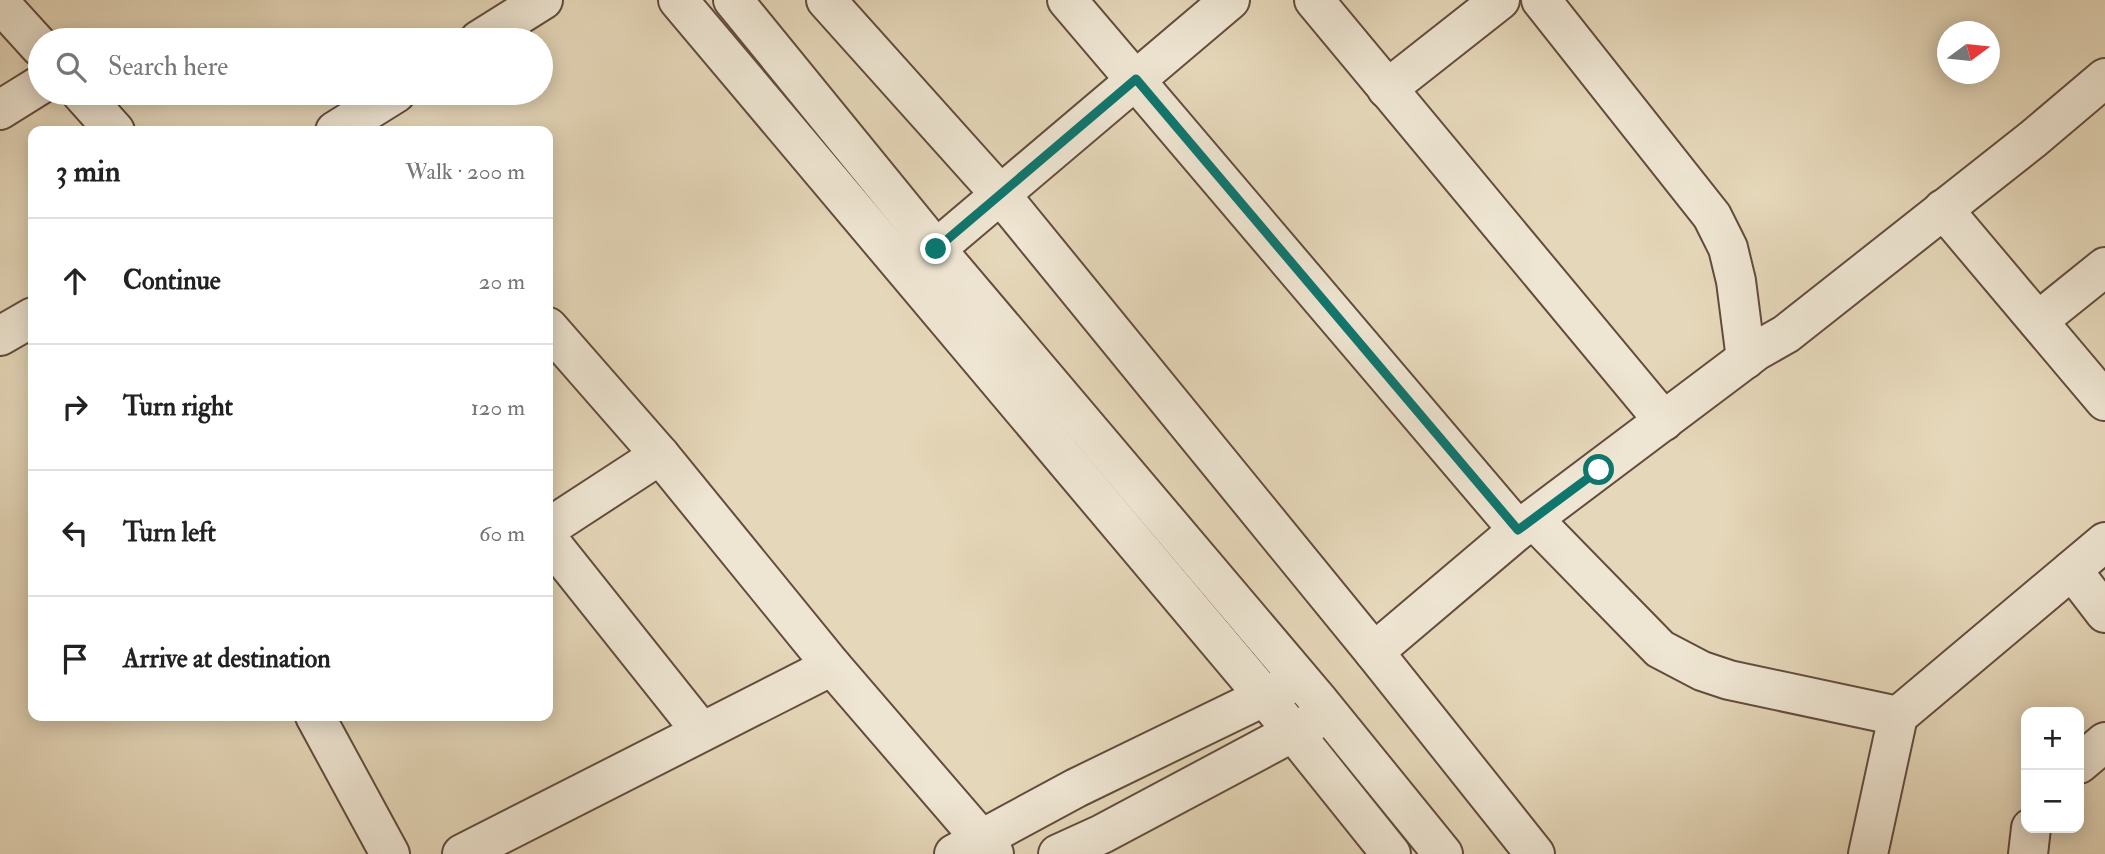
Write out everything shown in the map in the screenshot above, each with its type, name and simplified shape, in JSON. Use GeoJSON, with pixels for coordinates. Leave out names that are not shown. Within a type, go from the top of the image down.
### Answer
{"type":"FeatureCollection","features":[{"type":"Feature","properties":{"kind":"street"},"geometry":{"type":"LineString","coordinates":[[498,28],[542,0]]}},
{"type":"Feature","properties":{"kind":"street"},"geometry":{"type":"LineString","coordinates":[[678,0],[1265,697],[1292,734],[1391,854]]}},
{"type":"Feature","properties":{"kind":"street"},"geometry":{"type":"LineString","coordinates":[[733,0],[936,249],[1300,678],[1443,854]]}},
{"type":"Feature","properties":{"kind":"street"},"geometry":{"type":"LineString","coordinates":[[826,0],[1000,194],[1374,652],[1535,854]]}},
{"type":"Feature","properties":{"kind":"street"},"geometry":{"type":"LineString","coordinates":[[1068,0],[1525,524],[1660,649],[1702,671],[1742,684],[1898,716]]}},
{"type":"Feature","properties":{"kind":"street"},"geometry":{"type":"LineString","coordinates":[[908,273],[1230,0]]}},
{"type":"Feature","properties":{"kind":"street"},"geometry":{"type":"LineString","coordinates":[[1314,0],[1664,421]]}},
{"type":"Feature","properties":{"kind":"street"},"geometry":{"type":"LineString","coordinates":[[1387,89],[1500,0]]}},
{"type":"Feature","properties":{"kind":"street"},"geometry":{"type":"LineString","coordinates":[[1541,0],[1712,216],[1728,248],[1736,281],[1763,348]]}},
{"type":"Feature","properties":{"kind":"street"},"geometry":{"type":"LineString","coordinates":[[0,3],[28,34]]}},
{"type":"Feature","properties":{"kind":"street"},"geometry":{"type":"LineString","coordinates":[[1374,652],[1525,524],[1763,348],[2033,139],[2105,78]]}},
{"type":"Feature","properties":{"kind":"street"},"geometry":{"type":"LineString","coordinates":[[0,110],[28,92]]}},
{"type":"Feature","properties":{"kind":"street"},"geometry":{"type":"LineString","coordinates":[[92,105],[111,126]]}},
{"type":"Feature","properties":{"kind":"street"},"geometry":{"type":"LineString","coordinates":[[360,125],[382,105]]}},
{"type":"Feature","properties":{"kind":"street"},"geometry":{"type":"LineString","coordinates":[[1943,209],[2105,401]]}},
{"type":"Feature","properties":{"kind":"street"},"geometry":{"type":"LineString","coordinates":[[2038,321],[2105,267]]}},
{"type":"Feature","properties":{"kind":"street"},"geometry":{"type":"LineString","coordinates":[[0,337],[28,320]]}},
{"type":"Feature","properties":{"kind":"street"},"geometry":{"type":"LineString","coordinates":[[554,347],[660,455],[977,849],[1076,788],[1300,678]]}},
{"type":"Feature","properties":{"kind":"street"},"geometry":{"type":"LineString","coordinates":[[553,525],[660,455]]}},
{"type":"Feature","properties":{"kind":"street"},"geometry":{"type":"LineString","coordinates":[[1868,854],[1898,716],[2105,542]]}},
{"type":"Feature","properties":{"kind":"street"},"geometry":{"type":"LineString","coordinates":[[553,545],[701,731]]}},
{"type":"Feature","properties":{"kind":"street"},"geometry":{"type":"LineString","coordinates":[[2072,570],[2105,613]]}},
{"type":"Feature","properties":{"kind":"street"},"geometry":{"type":"LineString","coordinates":[[462,854],[832,666]]}},
{"type":"Feature","properties":{"kind":"street"},"geometry":{"type":"LineString","coordinates":[[1058,854],[1102,834],[1328,713]]}},
{"type":"Feature","properties":{"kind":"street"},"geometry":{"type":"LineString","coordinates":[[318,721],[390,854]]}},
{"type":"Feature","properties":{"kind":"street"},"geometry":{"type":"LineString","coordinates":[[2084,760],[2105,742]]}},
{"type":"Feature","properties":{"kind":"street"},"geometry":{"type":"LineString","coordinates":[[2028,854],[2030,833]]}},
{"type":"Feature","properties":{"kind":"route"},"geometry":{"type":"LineString","coordinates":[[936,249],[1136,79],[1518,530],[1599,470]]}}]}
